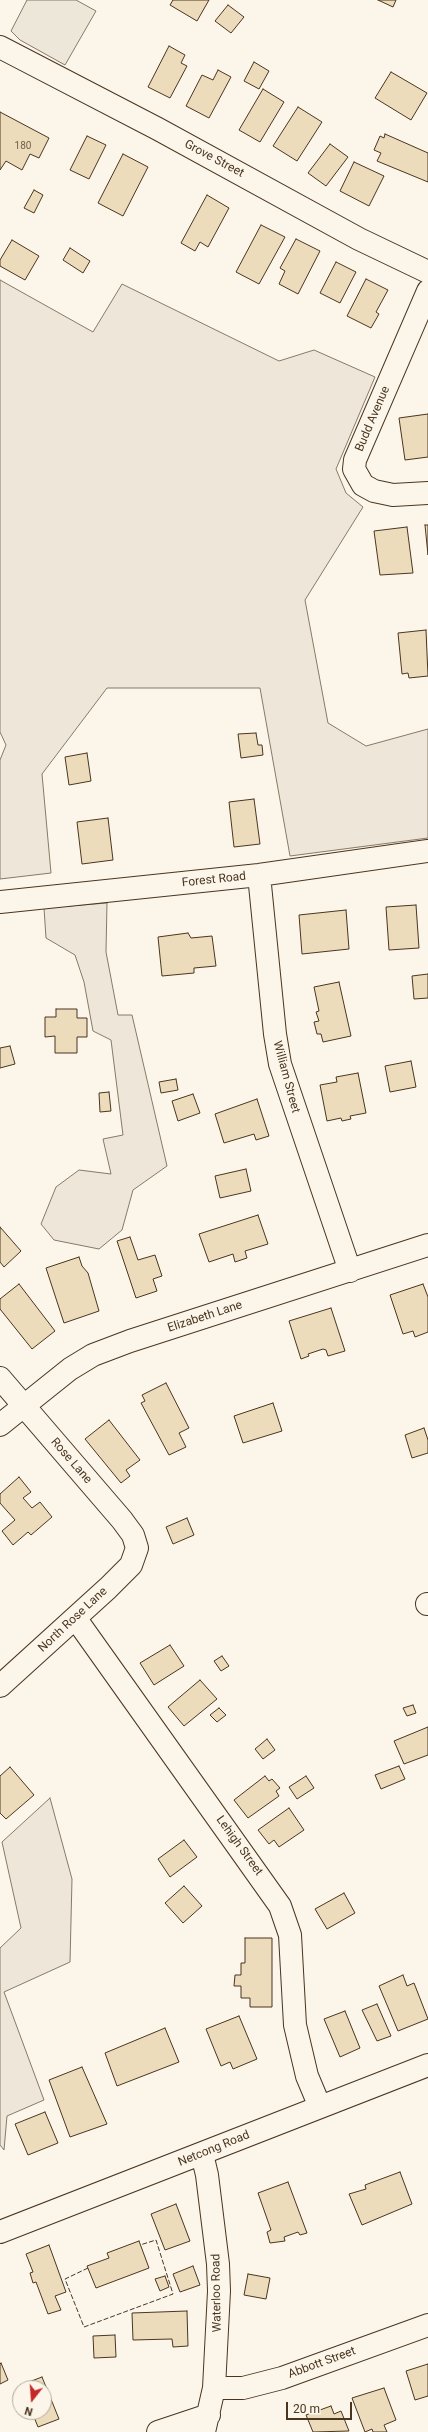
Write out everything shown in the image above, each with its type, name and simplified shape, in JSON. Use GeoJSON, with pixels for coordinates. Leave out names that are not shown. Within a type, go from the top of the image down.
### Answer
{"type":"FeatureCollection","features":[{"type":"Feature","properties":{"kind":"street","name":"Grove Street"},"geometry":{"type":"LineString","coordinates":[[0,48],[186,144],[359,239],[428,272]]}},
{"type":"Feature","properties":{"kind":"street","name":"Budd Avenue"},"geometry":{"type":"LineString","coordinates":[[428,291],[355,460],[354,469],[363,485],[374,491],[393,495],[428,493]]}},
{"type":"Feature","properties":{"kind":"street","name":"Forest Road"},"geometry":{"type":"LineString","coordinates":[[0,902],[259,875],[428,851]]}},
{"type":"Feature","properties":{"kind":"street","name":"William Street"},"geometry":{"type":"LineString","coordinates":[[259,875],[275,1034],[280,1064],[350,1271]]}},
{"type":"Feature","properties":{"kind":"street","name":"Elizabeth Lane"},"geometry":{"type":"LineString","coordinates":[[0,1425],[70,1369],[93,1355],[130,1341],[428,1245]]}},
{"type":"Feature","properties":{"kind":"street","name":"Rose Lane"},"geometry":{"type":"LineString","coordinates":[[0,1378],[122,1520],[133,1535],[137,1548]]}},
{"type":"Feature","properties":{"kind":"street","name":"North Rose Lane"},"geometry":{"type":"LineString","coordinates":[[0,1686],[76,1619],[131,1565],[137,1548]]}},
{"type":"Feature","properties":{"kind":"street","name":"Lehigh Street"},"geometry":{"type":"LineString","coordinates":[[76,1619],[280,1906],[290,1935],[295,2025],[307,2076],[320,2107]]}},
{"type":"Feature","properties":{"kind":"street","name":"Netcong Road"},"geometry":{"type":"LineString","coordinates":[[0,2232],[428,2065]]}},
{"type":"Feature","properties":{"kind":"street","name":"Waterloo Road"},"geometry":{"type":"LineString","coordinates":[[202,2154],[208,2175],[218,2264],[217,2342],[214,2388],[207,2424]]}},
{"type":"Feature","properties":{"kind":"street","name":"Abbott Street"},"geometry":{"type":"LineString","coordinates":[[214,2388],[243,2388],[282,2378],[428,2325]]}},
{"type":"Feature","properties":{"kind":"street"},"geometry":{"type":"LineString","coordinates":[[158,2432],[207,2424]]}},
{"type":"Feature","properties":{"kind":"shaded area"},"geometry":{"type":"Polygon","coordinates":[[[27,0],[76,0],[96,11],[65,65],[20,40],[11,31],[27,0]]]}},
{"type":"Feature","properties":{"kind":"shaded area"},"geometry":{"type":"Polygon","coordinates":[[[0,280],[93,332],[122,284],[279,361],[314,350],[375,377],[336,469],[346,493],[363,507],[305,600],[328,723],[366,746],[428,729],[428,838],[290,856],[260,688],[107,688],[42,774],[51,873],[0,879],[0,760],[6,745],[0,732],[0,280]]]}},
{"type":"Feature","properties":{"kind":"shaded area"},"geometry":{"type":"Polygon","coordinates":[[[107,903],[106,952],[118,1015],[132,1015],[167,1166],[133,1190],[122,1230],[99,1249],[54,1240],[41,1224],[56,1187],[79,1170],[111,1174],[103,1139],[123,1135],[111,1040],[93,1031],[84,982],[75,955],[46,938],[44,908],[107,903]]]}},
{"type":"Feature","properties":{"kind":"shaded area"},"geometry":{"type":"Polygon","coordinates":[[[50,1798],[72,1879],[70,1962],[4,1992],[44,2100],[7,2116],[4,2150],[0,2145],[0,1948],[21,1928],[2,1842],[50,1798]]]}},
{"type":"Feature","properties":{"kind":"building"},"geometry":{"type":"Polygon","coordinates":[[[173,0],[209,0],[197,21],[170,5],[173,0]]]}},
{"type":"Feature","properties":{"kind":"building"},"geometry":{"type":"Polygon","coordinates":[[[378,0],[396,0],[393,7],[378,0]]]}},
{"type":"Feature","properties":{"kind":"building"},"geometry":{"type":"Polygon","coordinates":[[[228,5],[244,17],[231,33],[215,21],[228,5]]]}},
{"type":"Feature","properties":{"kind":"building"},"geometry":{"type":"Polygon","coordinates":[[[169,46],[185,55],[181,63],[187,66],[170,98],[148,87],[169,46]]]}},
{"type":"Feature","properties":{"kind":"building"},"geometry":{"type":"Polygon","coordinates":[[[254,62],[269,71],[259,89],[244,81],[254,62]]]}},
{"type":"Feature","properties":{"kind":"building"},"geometry":{"type":"Polygon","coordinates":[[[218,70],[231,77],[209,118],[186,106],[202,75],[213,80],[218,70]]]}},
{"type":"Feature","properties":{"kind":"building"},"geometry":{"type":"Polygon","coordinates":[[[391,72],[427,93],[411,120],[375,98],[391,72]]]}},
{"type":"Feature","properties":{"kind":"building"},"geometry":{"type":"Polygon","coordinates":[[[263,89],[284,102],[260,142],[239,130],[263,89]]]}},
{"type":"Feature","properties":{"kind":"building"},"geometry":{"type":"Polygon","coordinates":[[[298,107],[322,122],[297,161],[273,146],[298,107]]]}},
{"type":"Feature","properties":{"kind":"building"},"geometry":{"type":"Polygon","coordinates":[[[0,112],[49,138],[39,158],[30,154],[22,170],[6,161],[0,170],[0,112]]]}},
{"type":"Feature","properties":{"kind":"building"},"geometry":{"type":"Polygon","coordinates":[[[385,134],[428,153],[428,182],[377,161],[381,153],[374,150],[380,136],[384,138],[385,134]]]}},
{"type":"Feature","properties":{"kind":"building"},"geometry":{"type":"Polygon","coordinates":[[[87,136],[106,145],[89,179],[70,170],[87,136]]]}},
{"type":"Feature","properties":{"kind":"building"},"geometry":{"type":"Polygon","coordinates":[[[330,144],[348,157],[326,186],[308,173],[330,144]]]}},
{"type":"Feature","properties":{"kind":"building"},"geometry":{"type":"Polygon","coordinates":[[[123,154],[148,167],[123,216],[98,203],[123,154]]]}},
{"type":"Feature","properties":{"kind":"building"},"geometry":{"type":"Polygon","coordinates":[[[354,162],[384,176],[369,206],[340,191],[354,162]]]}},
{"type":"Feature","properties":{"kind":"building"},"geometry":{"type":"Polygon","coordinates":[[[34,190],[43,195],[34,213],[24,208],[34,190]]]}},
{"type":"Feature","properties":{"kind":"building"},"geometry":{"type":"Polygon","coordinates":[[[207,195],[229,208],[208,247],[200,242],[195,251],[181,243],[207,195]]]}},
{"type":"Feature","properties":{"kind":"building"},"geometry":{"type":"Polygon","coordinates":[[[261,225],[285,237],[259,284],[236,272],[261,225]]]}},
{"type":"Feature","properties":{"kind":"building"},"geometry":{"type":"Polygon","coordinates":[[[296,239],[320,251],[298,294],[279,284],[285,271],[280,268],[296,239]]]}},
{"type":"Feature","properties":{"kind":"building"},"geometry":{"type":"Polygon","coordinates":[[[12,240],[39,256],[25,280],[0,266],[0,260],[12,240]]]}},
{"type":"Feature","properties":{"kind":"building"},"geometry":{"type":"Polygon","coordinates":[[[70,248],[90,261],[83,273],[63,260],[70,248]]]}},
{"type":"Feature","properties":{"kind":"building"},"geometry":{"type":"Polygon","coordinates":[[[336,262],[356,272],[340,303],[320,293],[336,262]]]}},
{"type":"Feature","properties":{"kind":"building"},"geometry":{"type":"Polygon","coordinates":[[[366,279],[388,290],[376,312],[379,314],[371,328],[347,316],[366,279]]]}},
{"type":"Feature","properties":{"kind":"building"},"geometry":{"type":"Polygon","coordinates":[[[428,414],[428,457],[405,460],[399,418],[428,414]]]}},
{"type":"Feature","properties":{"kind":"building"},"geometry":{"type":"Polygon","coordinates":[[[425,525],[428,525],[428,555],[425,525]]]}},
{"type":"Feature","properties":{"kind":"building"},"geometry":{"type":"Polygon","coordinates":[[[407,527],[413,573],[380,575],[374,531],[407,527]]]}},
{"type":"Feature","properties":{"kind":"building"},"geometry":{"type":"Polygon","coordinates":[[[426,630],[428,676],[409,678],[408,673],[402,674],[398,633],[426,630]]]}},
{"type":"Feature","properties":{"kind":"building"},"geometry":{"type":"Polygon","coordinates":[[[256,733],[258,745],[262,745],[263,755],[241,758],[238,734],[256,733]]]}},
{"type":"Feature","properties":{"kind":"building"},"geometry":{"type":"Polygon","coordinates":[[[87,753],[91,781],[69,785],[65,757],[87,753]]]}},
{"type":"Feature","properties":{"kind":"building"},"geometry":{"type":"Polygon","coordinates":[[[254,799],[260,844],[234,847],[229,802],[254,799]]]}},
{"type":"Feature","properties":{"kind":"building"},"geometry":{"type":"Polygon","coordinates":[[[108,818],[113,860],[82,864],[77,822],[108,818]]]}},
{"type":"Feature","properties":{"kind":"building"},"geometry":{"type":"Polygon","coordinates":[[[416,905],[419,948],[389,950],[386,907],[416,905]]]}},
{"type":"Feature","properties":{"kind":"building"},"geometry":{"type":"Polygon","coordinates":[[[346,910],[349,949],[302,954],[299,915],[346,910]]]}},
{"type":"Feature","properties":{"kind":"building"},"geometry":{"type":"Polygon","coordinates":[[[188,933],[191,938],[212,936],[216,966],[194,968],[194,973],[162,976],[158,937],[188,933]]]}},
{"type":"Feature","properties":{"kind":"building"},"geometry":{"type":"Polygon","coordinates":[[[428,974],[428,998],[414,999],[412,976],[428,974]]]}},
{"type":"Feature","properties":{"kind":"building"},"geometry":{"type":"Polygon","coordinates":[[[339,982],[351,1036],[323,1042],[321,1034],[317,1034],[314,1022],[319,1021],[316,1012],[319,1011],[314,987],[339,982]]]}},
{"type":"Feature","properties":{"kind":"building"},"geometry":{"type":"Polygon","coordinates":[[[56,1009],[77,1009],[77,1018],[87,1018],[87,1037],[77,1037],[77,1053],[55,1053],[55,1036],[45,1037],[45,1017],[56,1017],[56,1009]]]}},
{"type":"Feature","properties":{"kind":"building"},"geometry":{"type":"Polygon","coordinates":[[[10,1046],[15,1064],[0,1068],[0,1048],[10,1046]]]}},
{"type":"Feature","properties":{"kind":"building"},"geometry":{"type":"Polygon","coordinates":[[[411,1061],[416,1087],[390,1092],[385,1066],[411,1061]]]}},
{"type":"Feature","properties":{"kind":"building"},"geometry":{"type":"Polygon","coordinates":[[[358,1073],[366,1113],[350,1116],[351,1119],[342,1121],[341,1118],[327,1121],[320,1085],[337,1082],[336,1077],[358,1073]]]}},
{"type":"Feature","properties":{"kind":"building"},"geometry":{"type":"Polygon","coordinates":[[[176,1079],[178,1090],[161,1093],[159,1082],[176,1079]]]}},
{"type":"Feature","properties":{"kind":"building"},"geometry":{"type":"Polygon","coordinates":[[[109,1092],[111,1111],[100,1112],[99,1093],[109,1092]]]}},
{"type":"Feature","properties":{"kind":"building"},"geometry":{"type":"Polygon","coordinates":[[[193,1094],[200,1113],[178,1121],[172,1101],[193,1094]]]}},
{"type":"Feature","properties":{"kind":"building"},"geometry":{"type":"Polygon","coordinates":[[[257,1099],[269,1136],[256,1140],[254,1134],[224,1143],[215,1114],[257,1099]]]}},
{"type":"Feature","properties":{"kind":"building"},"geometry":{"type":"Polygon","coordinates":[[[246,1169],[251,1191],[220,1198],[215,1176],[246,1169]]]}},
{"type":"Feature","properties":{"kind":"building"},"geometry":{"type":"Polygon","coordinates":[[[258,1215],[268,1244],[245,1251],[247,1258],[235,1262],[233,1254],[209,1262],[199,1234],[258,1215]]]}},
{"type":"Feature","properties":{"kind":"building"},"geometry":{"type":"Polygon","coordinates":[[[0,1227],[21,1251],[4,1267],[0,1262],[0,1227]]]}},
{"type":"Feature","properties":{"kind":"building"},"geometry":{"type":"Polygon","coordinates":[[[130,1237],[138,1260],[155,1255],[162,1276],[153,1279],[157,1291],[136,1298],[117,1241],[130,1237]]]}},
{"type":"Feature","properties":{"kind":"building"},"geometry":{"type":"Polygon","coordinates":[[[79,1257],[82,1266],[88,1273],[99,1311],[64,1323],[46,1268],[79,1257]]]}},
{"type":"Feature","properties":{"kind":"building"},"geometry":{"type":"Polygon","coordinates":[[[19,1284],[55,1331],[32,1349],[0,1309],[0,1299],[19,1284]]]}},
{"type":"Feature","properties":{"kind":"building"},"geometry":{"type":"Polygon","coordinates":[[[423,1284],[428,1297],[428,1332],[415,1337],[413,1331],[403,1334],[390,1295],[423,1284]]]}},
{"type":"Feature","properties":{"kind":"building"},"geometry":{"type":"Polygon","coordinates":[[[331,1308],[345,1351],[328,1356],[326,1350],[323,1349],[308,1354],[309,1356],[301,1359],[289,1321],[331,1308]]]}},
{"type":"Feature","properties":{"kind":"building"},"geometry":{"type":"Polygon","coordinates":[[[166,1383],[189,1428],[179,1433],[186,1447],[169,1455],[141,1403],[145,1401],[142,1395],[166,1383]]]}},
{"type":"Feature","properties":{"kind":"building"},"geometry":{"type":"Polygon","coordinates":[[[273,1403],[282,1431],[243,1443],[234,1416],[273,1403]]]}},
{"type":"Feature","properties":{"kind":"building"},"geometry":{"type":"Polygon","coordinates":[[[109,1420],[140,1460],[126,1470],[130,1476],[121,1483],[85,1439],[109,1420]]]}},
{"type":"Feature","properties":{"kind":"building"},"geometry":{"type":"Polygon","coordinates":[[[424,1428],[428,1440],[428,1453],[412,1458],[405,1435],[424,1428]]]}},
{"type":"Feature","properties":{"kind":"building"},"geometry":{"type":"Polygon","coordinates":[[[19,1477],[31,1492],[23,1498],[32,1508],[40,1502],[52,1517],[31,1535],[28,1532],[13,1545],[2,1531],[15,1520],[0,1503],[0,1494],[19,1477]]]}},
{"type":"Feature","properties":{"kind":"building"},"geometry":{"type":"Polygon","coordinates":[[[187,1518],[194,1535],[173,1544],[166,1527],[187,1518]]]}},
{"type":"Feature","properties":{"kind":"building"},"geometry":{"type":"Polygon","coordinates":[[[170,1645],[184,1666],[154,1685],[140,1663],[170,1645]]]}},
{"type":"Feature","properties":{"kind":"building"},"geometry":{"type":"Polygon","coordinates":[[[222,1656],[229,1666],[221,1671],[214,1661],[222,1656]]]}},
{"type":"Feature","properties":{"kind":"building"},"geometry":{"type":"Polygon","coordinates":[[[200,1680],[217,1699],[184,1726],[168,1707],[200,1680]]]}},
{"type":"Feature","properties":{"kind":"building"},"geometry":{"type":"Polygon","coordinates":[[[413,1705],[416,1713],[407,1716],[403,1708],[413,1705]]]}},
{"type":"Feature","properties":{"kind":"building"},"geometry":{"type":"Polygon","coordinates":[[[219,1708],[226,1715],[217,1722],[210,1715],[219,1708]]]}},
{"type":"Feature","properties":{"kind":"building"},"geometry":{"type":"Polygon","coordinates":[[[428,1727],[428,1755],[404,1764],[394,1741],[428,1727]]]}},
{"type":"Feature","properties":{"kind":"building"},"geometry":{"type":"Polygon","coordinates":[[[267,1739],[275,1750],[263,1759],[255,1749],[267,1739]]]}},
{"type":"Feature","properties":{"kind":"building"},"geometry":{"type":"Polygon","coordinates":[[[399,1766],[405,1779],[381,1789],[375,1775],[399,1766]]]}},
{"type":"Feature","properties":{"kind":"building"},"geometry":{"type":"Polygon","coordinates":[[[10,1767],[34,1795],[6,1819],[0,1813],[0,1776],[10,1767]]]}},
{"type":"Feature","properties":{"kind":"building"},"geometry":{"type":"Polygon","coordinates":[[[265,1776],[269,1781],[272,1779],[280,1788],[276,1791],[279,1796],[248,1818],[234,1800],[265,1776]]]}},
{"type":"Feature","properties":{"kind":"building"},"geometry":{"type":"Polygon","coordinates":[[[306,1776],[314,1788],[297,1799],[289,1787],[306,1776]]]}},
{"type":"Feature","properties":{"kind":"building"},"geometry":{"type":"Polygon","coordinates":[[[289,1808],[304,1830],[279,1847],[274,1840],[269,1844],[258,1830],[289,1808]]]}},
{"type":"Feature","properties":{"kind":"building"},"geometry":{"type":"Polygon","coordinates":[[[184,1840],[197,1857],[170,1877],[158,1859],[184,1840]]]}},
{"type":"Feature","properties":{"kind":"building"},"geometry":{"type":"Polygon","coordinates":[[[184,1886],[202,1906],[183,1923],[165,1903],[184,1886]]]}},
{"type":"Feature","properties":{"kind":"building"},"geometry":{"type":"Polygon","coordinates":[[[344,1893],[355,1913],[327,1929],[315,1909],[344,1893]]]}},
{"type":"Feature","properties":{"kind":"building"},"geometry":{"type":"Polygon","coordinates":[[[245,1938],[272,1938],[272,2007],[250,2007],[250,1998],[241,1998],[241,1986],[234,1986],[235,1975],[241,1975],[241,1963],[245,1963],[245,1938]]]}},
{"type":"Feature","properties":{"kind":"building"},"geometry":{"type":"Polygon","coordinates":[[[403,1975],[407,1986],[414,1983],[428,2019],[398,2031],[379,1986],[403,1975]]]}},
{"type":"Feature","properties":{"kind":"building"},"geometry":{"type":"Polygon","coordinates":[[[377,2004],[391,2036],[377,2041],[362,2010],[377,2004]]]}},
{"type":"Feature","properties":{"kind":"building"},"geometry":{"type":"Polygon","coordinates":[[[345,2011],[360,2048],[340,2057],[324,2019],[345,2011]]]}},
{"type":"Feature","properties":{"kind":"building"},"geometry":{"type":"Polygon","coordinates":[[[239,2016],[257,2059],[233,2069],[230,2062],[221,2066],[206,2029],[239,2016]]]}},
{"type":"Feature","properties":{"kind":"building"},"geometry":{"type":"Polygon","coordinates":[[[165,2028],[179,2062],[117,2086],[105,2053],[165,2028]]]}},
{"type":"Feature","properties":{"kind":"building"},"geometry":{"type":"Polygon","coordinates":[[[82,2067],[107,2124],[70,2137],[49,2080],[82,2067]]]}},
{"type":"Feature","properties":{"kind":"building"},"geometry":{"type":"Polygon","coordinates":[[[45,2112],[58,2143],[28,2155],[15,2124],[45,2112]]]}},
{"type":"Feature","properties":{"kind":"building"},"geometry":{"type":"Polygon","coordinates":[[[400,2172],[412,2204],[362,2225],[349,2194],[366,2189],[365,2185],[400,2172]]]}},
{"type":"Feature","properties":{"kind":"building"},"geometry":{"type":"Polygon","coordinates":[[[288,2182],[307,2233],[300,2235],[298,2232],[284,2237],[285,2241],[270,2243],[267,2232],[271,2230],[258,2193],[288,2182]]]}},
{"type":"Feature","properties":{"kind":"building"},"geometry":{"type":"Polygon","coordinates":[[[176,2204],[190,2241],[165,2250],[151,2214],[176,2204]]]}},
{"type":"Feature","properties":{"kind":"building"},"geometry":{"type":"Polygon","coordinates":[[[139,2241],[149,2268],[96,2288],[87,2266],[109,2258],[107,2253],[139,2241]]]}},
{"type":"Feature","properties":{"kind":"building"},"geometry":{"type":"Polygon","coordinates":[[[49,2245],[66,2292],[55,2296],[61,2310],[48,2314],[36,2282],[33,2283],[30,2273],[33,2272],[26,2254],[49,2245]]]}},
{"type":"Feature","properties":{"kind":"building"},"geometry":{"type":"Polygon","coordinates":[[[193,2266],[200,2285],[180,2292],[173,2274],[193,2266]]]}},
{"type":"Feature","properties":{"kind":"building"},"geometry":{"type":"Polygon","coordinates":[[[248,2274],[270,2278],[266,2299],[244,2295],[248,2274]]]}},
{"type":"Feature","properties":{"kind":"building"},"geometry":{"type":"Polygon","coordinates":[[[165,2276],[169,2287],[160,2291],[155,2279],[165,2276]]]}},
{"type":"Feature","properties":{"kind":"building"},"geometry":{"type":"Polygon","coordinates":[[[187,2311],[188,2346],[173,2347],[172,2339],[133,2340],[132,2313],[187,2311]]]}},
{"type":"Feature","properties":{"kind":"building"},"geometry":{"type":"Polygon","coordinates":[[[115,2335],[116,2357],[94,2358],[93,2336],[115,2335]]]}},
{"type":"Feature","properties":{"kind":"building"},"geometry":{"type":"Polygon","coordinates":[[[1,2363],[8,2380],[0,2384],[0,2364],[1,2363]]]}},
{"type":"Feature","properties":{"kind":"building"},"geometry":{"type":"Polygon","coordinates":[[[428,2364],[428,2396],[415,2400],[406,2371],[428,2364]]]}},
{"type":"Feature","properties":{"kind":"building"},"geometry":{"type":"Polygon","coordinates":[[[42,2377],[43,2380],[34,2380],[42,2377]]]}},
{"type":"Feature","properties":{"kind":"building"},"geometry":{"type":"Polygon","coordinates":[[[384,2388],[396,2420],[384,2425],[387,2432],[373,2432],[372,2429],[365,2432],[352,2398],[384,2388]]]}},
{"type":"Feature","properties":{"kind":"building"},"geometry":{"type":"Polygon","coordinates":[[[52,2402],[59,2419],[38,2427],[35,2420],[52,2420],[52,2402]]]}},
{"type":"Feature","properties":{"kind":"building"},"geometry":{"type":"Polygon","coordinates":[[[331,2406],[334,2414],[341,2411],[349,2431],[313,2432],[306,2415],[331,2406]]]}},
{"type":"Feature","properties":{"kind":"fence"},"geometry":{"type":"LineString","coordinates":[[88,2268],[65,2279],[84,2327],[173,2294],[156,2240],[140,2245]]}}]}
